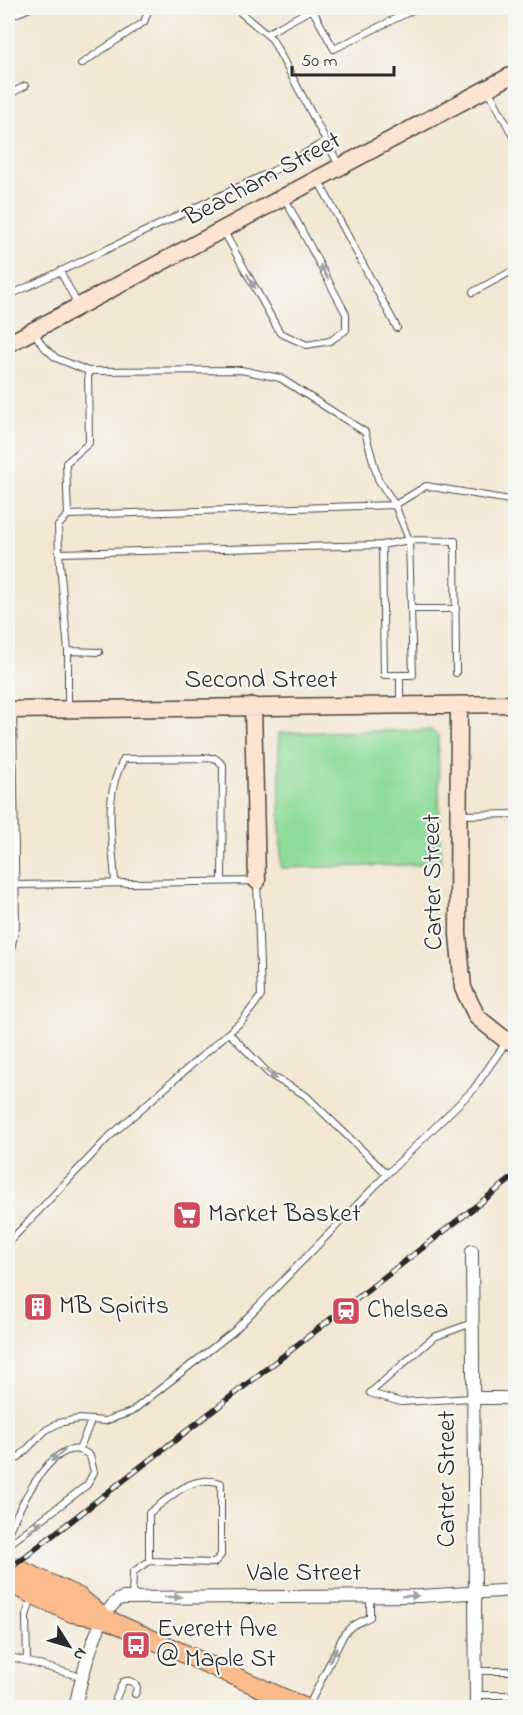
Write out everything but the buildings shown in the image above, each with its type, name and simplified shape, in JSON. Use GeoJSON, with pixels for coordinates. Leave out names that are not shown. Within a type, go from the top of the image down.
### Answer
{"type":"FeatureCollection","features":[{"type":"Feature","properties":{"kind":"main road","name":"Beacham Street"},"geometry":{"type":"LineString","coordinates":[[8,344],[516,73]]}},
{"type":"Feature","properties":{"kind":"main road","name":"Second Street"},"geometry":{"type":"LineString","coordinates":[[10,710],[516,704]]}},
{"type":"Feature","properties":{"kind":"main road","name":"Carter Street"},"geometry":{"type":"LineString","coordinates":[[459,705],[458,934],[463,988],[477,1017],[511,1042]]}},
{"type":"Feature","properties":{"kind":"main road"},"geometry":{"type":"LineString","coordinates":[[253,706],[258,881]]}},
{"type":"Feature","properties":{"kind":"main road"},"geometry":{"type":"LineString","coordinates":[[8,1564],[72,1594],[104,1618]]}},
{"type":"Feature","properties":{"kind":"main road"},"geometry":{"type":"LineString","coordinates":[[8,1583],[38,1591],[80,1615],[104,1618],[300,1706]]}},
{"type":"Feature","properties":{"kind":"street","name":"Carter Street"},"geometry":{"type":"LineString","coordinates":[[472,1251],[476,1701]]}},
{"type":"Feature","properties":{"kind":"street"},"geometry":{"type":"LineString","coordinates":[[473,1398],[516,1398]]}},
{"type":"Feature","properties":{"kind":"street","name":"Vale Street"},"geometry":{"type":"LineString","coordinates":[[104,1618],[114,1601],[132,1598],[370,1596],[516,1590]]}},
{"type":"Feature","properties":{"kind":"street"},"geometry":{"type":"LineString","coordinates":[[75,1707],[82,1677],[104,1618]]}},
{"type":"Feature","properties":{"kind":"lane"},"geometry":{"type":"LineString","coordinates":[[11,13],[30,8]]}},
{"type":"Feature","properties":{"kind":"lane"},"geometry":{"type":"LineString","coordinates":[[81,64],[144,21],[147,14],[145,8]]}},
{"type":"Feature","properties":{"kind":"lane"},"geometry":{"type":"LineString","coordinates":[[235,8],[268,33],[340,167]]}},
{"type":"Feature","properties":{"kind":"lane"},"geometry":{"type":"LineString","coordinates":[[268,33],[312,9],[334,50],[417,8]]}},
{"type":"Feature","properties":{"kind":"lane"},"geometry":{"type":"LineString","coordinates":[[8,95],[25,86]]}},
{"type":"Feature","properties":{"kind":"lane"},"geometry":{"type":"LineString","coordinates":[[488,89],[516,142]]}},
{"type":"Feature","properties":{"kind":"lane"},"geometry":{"type":"LineString","coordinates":[[8,296],[283,166],[326,141]]}},
{"type":"Feature","properties":{"kind":"lane"},"geometry":{"type":"LineString","coordinates":[[317,179],[397,328]]}},
{"type":"Feature","properties":{"kind":"lane"},"geometry":{"type":"LineString","coordinates":[[223,230],[280,333],[307,345],[330,341],[346,330],[346,314],[284,197]]}},
{"type":"Feature","properties":{"kind":"lane"},"geometry":{"type":"LineString","coordinates":[[473,292],[516,269]]}},
{"type":"Feature","properties":{"kind":"lane"},"geometry":{"type":"LineString","coordinates":[[60,271],[79,307]]}},
{"type":"Feature","properties":{"kind":"lane"},"geometry":{"type":"LineString","coordinates":[[34,331],[42,345],[56,358],[88,371],[241,370],[280,378],[365,432],[378,479],[395,505],[410,540],[413,675],[384,675],[382,545]]}},
{"type":"Feature","properties":{"kind":"lane"},"geometry":{"type":"LineString","coordinates":[[68,709],[68,651],[58,526],[68,515],[66,463],[89,443],[88,371]]}},
{"type":"Feature","properties":{"kind":"lane"},"geometry":{"type":"LineString","coordinates":[[68,515],[395,505],[426,486],[516,501]]}},
{"type":"Feature","properties":{"kind":"lane"},"geometry":{"type":"LineString","coordinates":[[59,553],[382,545],[410,540],[455,540],[456,674]]}},
{"type":"Feature","properties":{"kind":"lane"},"geometry":{"type":"LineString","coordinates":[[413,609],[456,609]]}},
{"type":"Feature","properties":{"kind":"lane"},"geometry":{"type":"LineString","coordinates":[[68,651],[99,652]]}},
{"type":"Feature","properties":{"kind":"lane"},"geometry":{"type":"LineString","coordinates":[[400,675],[400,706]]}},
{"type":"Feature","properties":{"kind":"lane"},"geometry":{"type":"LineString","coordinates":[[8,961],[16,927],[10,710]]}},
{"type":"Feature","properties":{"kind":"lane"},"geometry":{"type":"LineString","coordinates":[[115,883],[110,802],[113,777],[124,759],[215,758],[223,765],[222,881]]}},
{"type":"Feature","properties":{"kind":"lane"},"geometry":{"type":"LineString","coordinates":[[458,815],[516,814]]}},
{"type":"Feature","properties":{"kind":"lane"},"geometry":{"type":"LineString","coordinates":[[8,1244],[110,1136],[242,1021],[261,996],[258,881],[15,885]]}},
{"type":"Feature","properties":{"kind":"lane"},"geometry":{"type":"LineString","coordinates":[[229,1033],[270,1075],[305,1095],[387,1174]]}},
{"type":"Feature","properties":{"kind":"lane"},"geometry":{"type":"LineString","coordinates":[[8,1463],[18,1458],[54,1425],[70,1419],[112,1420],[131,1412],[234,1331],[387,1174],[473,1090],[511,1042]]}},
{"type":"Feature","properties":{"kind":"lane"},"geometry":{"type":"LineString","coordinates":[[473,1323],[434,1337],[370,1393],[401,1402],[473,1398]]}},
{"type":"Feature","properties":{"kind":"lane"},"geometry":{"type":"LineString","coordinates":[[80,1450],[91,1421]]}},
{"type":"Feature","properties":{"kind":"lane"},"geometry":{"type":"LineString","coordinates":[[8,1533],[51,1461],[63,1450],[80,1450],[92,1459],[94,1472],[83,1489],[8,1545]]}},
{"type":"Feature","properties":{"kind":"lane"},"geometry":{"type":"LineString","coordinates":[[132,1598],[133,1572],[149,1561],[214,1563],[222,1556],[221,1483],[213,1480],[190,1483],[149,1513],[149,1561]]}},
{"type":"Feature","properties":{"kind":"lane"},"geometry":{"type":"LineString","coordinates":[[27,1661],[26,1612],[38,1591],[72,1594]]}},
{"type":"Feature","properties":{"kind":"lane"},"geometry":{"type":"LineString","coordinates":[[300,1706],[344,1634],[352,1626],[370,1617],[370,1596]]}},
{"type":"Feature","properties":{"kind":"lane"},"geometry":{"type":"LineString","coordinates":[[8,1656],[82,1677]]}},
{"type":"Feature","properties":{"kind":"lane"},"geometry":{"type":"LineString","coordinates":[[476,1671],[516,1671]]}},
{"type":"Feature","properties":{"kind":"lane"},"geometry":{"type":"LineString","coordinates":[[112,1707],[123,1682],[128,1681],[135,1684],[137,1688],[135,1694]]}},
{"type":"Feature","properties":{"kind":"lane"},"geometry":{"type":"LineString","coordinates":[[476,1701],[516,1695]]}},
{"type":"Feature","properties":{"kind":"green space"},"geometry":{"type":"Polygon","coordinates":[[[430,730],[438,736],[440,864],[281,868],[279,733],[430,730]]]}},
{"type":"Feature","properties":{"kind":"railway"},"geometry":{"type":"LineString","coordinates":[[8,1570],[516,1175]]}},
{"type":"Feature","properties":{"kind":"place","name":"Market Basket"},"geometry":{"type":"Point","coordinates":[187,1215]}},
{"type":"Feature","properties":{"kind":"place","name":"MB Spirits"},"geometry":{"type":"Point","coordinates":[38,1307]}},
{"type":"Feature","properties":{"kind":"place","name":"Chelsea"},"geometry":{"type":"Point","coordinates":[346,1311]}},
{"type":"Feature","properties":{"kind":"place","name":"Everett Ave @ Maple St"},"geometry":{"type":"Point","coordinates":[136,1645]}}]}
